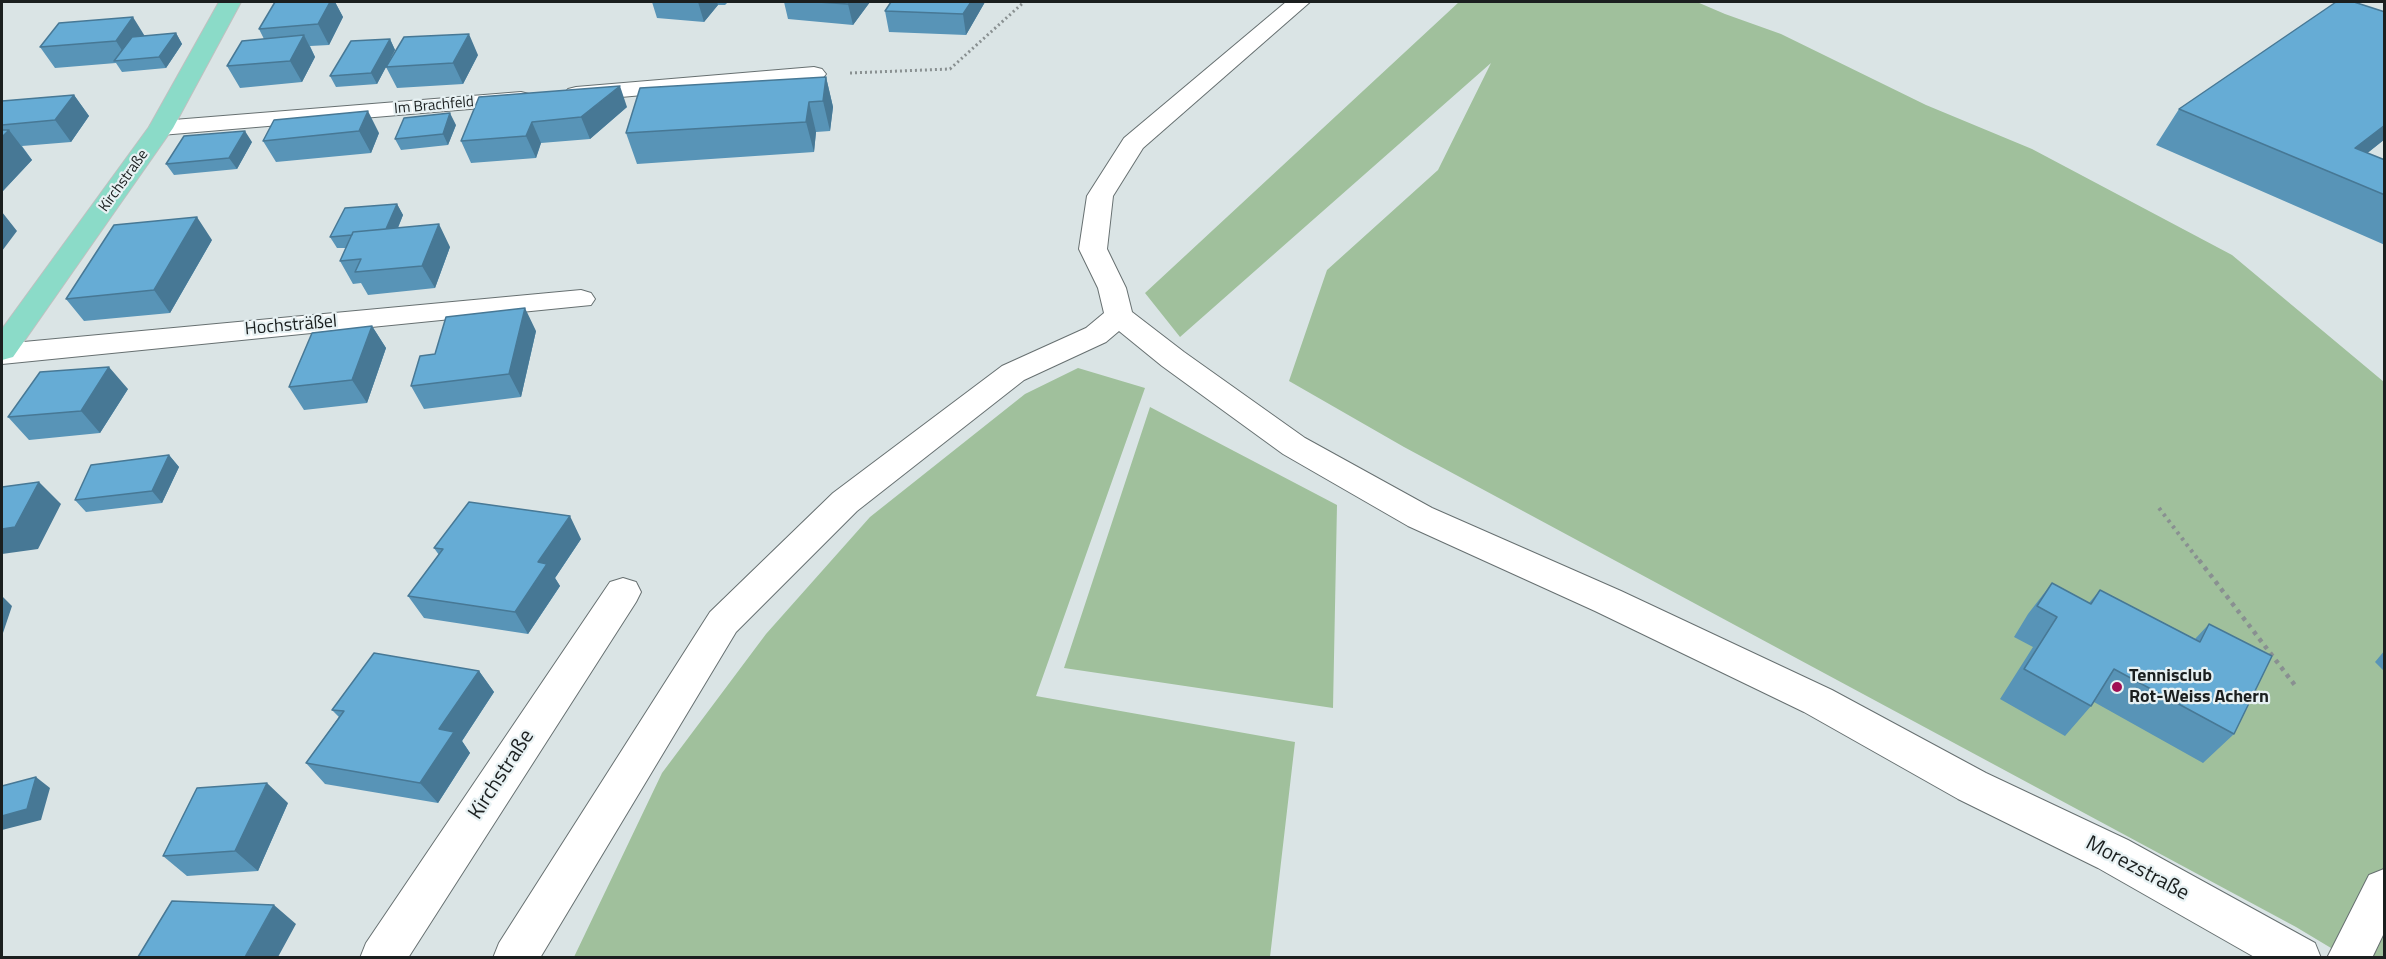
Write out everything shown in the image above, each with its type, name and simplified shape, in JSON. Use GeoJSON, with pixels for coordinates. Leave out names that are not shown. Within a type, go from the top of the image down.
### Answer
{"type":"FeatureCollection","features":[{"type":"Feature","properties":{"kind":"main road","name":"Kirchstraße"},"geometry":{"type":"LineString","coordinates":[[2,352],[161,128],[230,2]]}},
{"type":"Feature","properties":{"kind":"street"},"geometry":{"type":"LineString","coordinates":[[515,957],[723,622],[863,487],[1013,373],[1096,335],[1119,316],[1112,288],[1093,249],[1100,196],[1133,143],[1299,2]]}},
{"type":"Feature","properties":{"kind":"street","name":"Im Brachfeld"},"geometry":{"type":"LineString","coordinates":[[161,128],[814,74]]}},
{"type":"Feature","properties":{"kind":"street","name":"Hochsträßel"},"geometry":{"type":"LineString","coordinates":[[2,352],[581,299]]}},
{"type":"Feature","properties":{"kind":"street","name":"Morezstraße"},"geometry":{"type":"LineString","coordinates":[[1119,316],[1173,359],[1294,446],[1420,517],[1608,601],[1818,701],[1972,786],[2113,854],[2299,957]]}},
{"type":"Feature","properties":{"kind":"street","name":"Kirchstraße"},"geometry":{"type":"LineString","coordinates":[[382,957],[623,592]]}},
{"type":"Feature","properties":{"kind":"street"},"geometry":{"type":"LineString","coordinates":[[2349,957],[2385,889]]}},
{"type":"Feature","properties":{"kind":"path"},"geometry":{"type":"LineString","coordinates":[[814,74],[950,69],[1024,2]]}},
{"type":"Feature","properties":{"kind":"path"},"geometry":{"type":"LineString","coordinates":[[2159,508],[2296,688]]}},
{"type":"Feature","properties":{"kind":"green space","name":"Tennisclub Rot-Weiss Achern"},"geometry":{"type":"Polygon","coordinates":[[[1459,2],[1697,2],[1781,34],[1926,105],[2032,149],[2232,255],[2384,382],[2384,957],[2346,957],[2296,927],[1404,447],[1289,381],[1327,270],[1438,170],[1491,63],[1180,337],[1145,293],[1459,2]]]}},
{"type":"Feature","properties":{"kind":"green space"},"geometry":{"type":"Polygon","coordinates":[[[1078,368],[1145,388],[1036,696],[1295,742],[1270,957],[574,957],[662,773],[766,634],[870,517],[1025,394],[1078,368]]]}},
{"type":"Feature","properties":{"kind":"green space"},"geometry":{"type":"Polygon","coordinates":[[[1150,407],[1337,505],[1333,708],[1064,668],[1150,407]]]}},
{"type":"Feature","properties":{"kind":"building"},"geometry":{"type":"Polygon","coordinates":[[[275,2],[330,2],[318,24],[259,29],[275,2]]]}},
{"type":"Feature","properties":{"kind":"building"},"geometry":{"type":"Polygon","coordinates":[[[818,2],[850,2],[848,4],[818,2]]]}},
{"type":"Feature","properties":{"kind":"building"},"geometry":{"type":"Polygon","coordinates":[[[891,2],[971,2],[963,14],[885,11],[891,2]]]}},
{"type":"Feature","properties":{"kind":"building"},"geometry":{"type":"Polygon","coordinates":[[[2336,2],[2354,2],[2385,12],[2385,125],[2355,148],[2385,160],[2385,195],[2179,109],[2336,2]]]}},
{"type":"Feature","properties":{"kind":"building"},"geometry":{"type":"Polygon","coordinates":[[[133,17],[116,41],[40,47],[59,23],[133,17]]]}},
{"type":"Feature","properties":{"kind":"building"},"geometry":{"type":"Polygon","coordinates":[[[176,33],[159,57],[114,61],[132,37],[176,33]]]}},
{"type":"Feature","properties":{"kind":"building"},"geometry":{"type":"Polygon","coordinates":[[[469,34],[453,63],[386,67],[404,37],[469,34]]]}},
{"type":"Feature","properties":{"kind":"building"},"geometry":{"type":"Polygon","coordinates":[[[304,35],[290,61],[227,66],[242,41],[304,35]]]}},
{"type":"Feature","properties":{"kind":"building"},"geometry":{"type":"Polygon","coordinates":[[[390,39],[371,73],[330,76],[351,41],[390,39]]]}},
{"type":"Feature","properties":{"kind":"building"},"geometry":{"type":"Polygon","coordinates":[[[826,77],[823,101],[809,102],[806,122],[626,133],[640,88],[826,77]]]}},
{"type":"Feature","properties":{"kind":"building"},"geometry":{"type":"Polygon","coordinates":[[[620,86],[581,117],[532,122],[526,136],[461,141],[479,97],[620,86]]]}},
{"type":"Feature","properties":{"kind":"building"},"geometry":{"type":"Polygon","coordinates":[[[74,95],[55,120],[2,125],[2,101],[74,95]]]}},
{"type":"Feature","properties":{"kind":"building"},"geometry":{"type":"Polygon","coordinates":[[[368,111],[359,131],[263,141],[274,120],[368,111]]]}},
{"type":"Feature","properties":{"kind":"building"},"geometry":{"type":"Polygon","coordinates":[[[450,113],[443,134],[395,139],[404,118],[450,113]]]}},
{"type":"Feature","properties":{"kind":"building"},"geometry":{"type":"Polygon","coordinates":[[[2,130],[9,130],[2,137],[2,130]]]}},
{"type":"Feature","properties":{"kind":"building"},"geometry":{"type":"Polygon","coordinates":[[[245,131],[229,158],[166,164],[184,136],[245,131]]]}},
{"type":"Feature","properties":{"kind":"building"},"geometry":{"type":"Polygon","coordinates":[[[397,204],[386,229],[330,237],[345,208],[397,204]]]}},
{"type":"Feature","properties":{"kind":"building"},"geometry":{"type":"Polygon","coordinates":[[[197,217],[154,290],[66,299],[114,225],[197,217]]]}},
{"type":"Feature","properties":{"kind":"building"},"geometry":{"type":"Polygon","coordinates":[[[439,224],[422,266],[355,272],[361,259],[340,261],[353,232],[439,224]]]}},
{"type":"Feature","properties":{"kind":"building"},"geometry":{"type":"Polygon","coordinates":[[[525,308],[509,374],[411,386],[420,356],[435,354],[446,317],[525,308]]]}},
{"type":"Feature","properties":{"kind":"building"},"geometry":{"type":"Polygon","coordinates":[[[372,326],[352,380],[289,387],[312,333],[372,326]]]}},
{"type":"Feature","properties":{"kind":"building"},"geometry":{"type":"Polygon","coordinates":[[[109,367],[81,411],[8,417],[40,372],[109,367]]]}},
{"type":"Feature","properties":{"kind":"building"},"geometry":{"type":"Polygon","coordinates":[[[169,455],[152,491],[75,500],[91,465],[169,455]]]}},
{"type":"Feature","properties":{"kind":"building"},"geometry":{"type":"Polygon","coordinates":[[[39,482],[15,527],[2,529],[2,487],[39,482]]]}},
{"type":"Feature","properties":{"kind":"building"},"geometry":{"type":"Polygon","coordinates":[[[469,502],[570,516],[538,562],[547,564],[515,612],[408,596],[443,549],[434,548],[469,502]]]}},
{"type":"Feature","properties":{"kind":"building"},"geometry":{"type":"Polygon","coordinates":[[[2052,583],[2091,604],[2100,590],[2200,642],[2209,624],[2272,656],[2234,734],[2114,669],[2091,706],[2024,669],[2057,617],[2037,606],[2052,583]]]}},
{"type":"Feature","properties":{"kind":"building"},"geometry":{"type":"Polygon","coordinates":[[[374,653],[479,671],[439,729],[454,732],[420,783],[306,763],[344,711],[332,710],[374,653]]]}},
{"type":"Feature","properties":{"kind":"building"},"geometry":{"type":"Polygon","coordinates":[[[36,777],[27,809],[2,816],[2,786],[36,777]]]}},
{"type":"Feature","properties":{"kind":"building"},"geometry":{"type":"Polygon","coordinates":[[[267,783],[235,851],[163,856],[197,788],[267,783]]]}},
{"type":"Feature","properties":{"kind":"building"},"geometry":{"type":"Polygon","coordinates":[[[172,901],[274,905],[245,957],[138,957],[172,901]]]}},
{"type":"Feature","properties":{"kind":"place","name":"Tennisclub Rot-Weiss Achern"},"geometry":{"type":"Point","coordinates":[2117,687]}}]}
